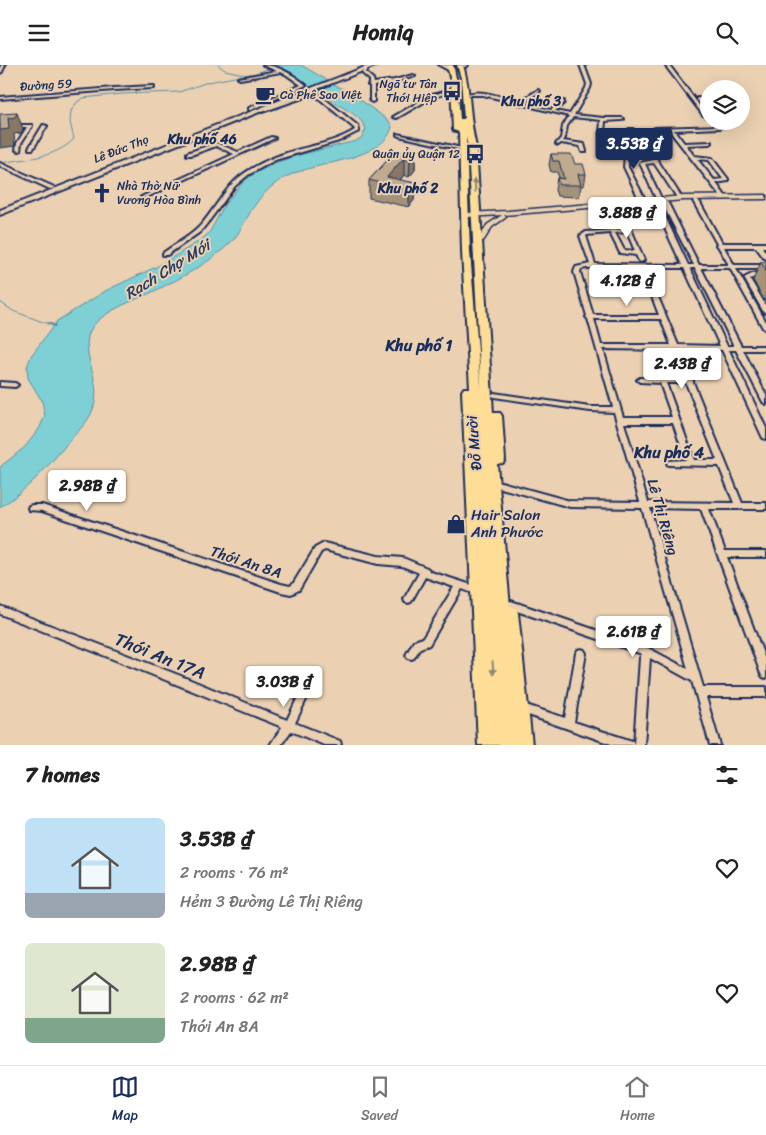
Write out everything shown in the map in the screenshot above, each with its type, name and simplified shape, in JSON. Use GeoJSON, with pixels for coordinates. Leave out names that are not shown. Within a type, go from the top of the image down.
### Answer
{"type":"FeatureCollection","features":[{"type":"Feature","properties":{"kind":"highway"},"geometry":{"type":"LineString","coordinates":[[460,65],[464,78],[466,134]]}},
{"type":"Feature","properties":{"kind":"highway","name":"Đỗ Mười"},"geometry":{"type":"LineString","coordinates":[[464,65],[470,94],[473,129],[466,134],[462,149],[465,194],[460,197],[460,205],[461,210],[466,215],[466,252],[499,745]]}},
{"type":"Feature","properties":{"kind":"highway","name":"Đỗ Mười"},"geometry":{"type":"LineString","coordinates":[[453,67],[456,129],[466,134]]}},
{"type":"Feature","properties":{"kind":"highway"},"geometry":{"type":"LineString","coordinates":[[453,67],[460,83],[466,134]]}},
{"type":"Feature","properties":{"kind":"highway","name":"Đỗ Mười"},"geometry":{"type":"LineString","coordinates":[[466,134],[476,203],[524,745]]}},
{"type":"Feature","properties":{"kind":"highway","name":"Đỗ Mười"},"geometry":{"type":"LineString","coordinates":[[478,226],[489,437],[514,745]]}},
{"type":"Feature","properties":{"kind":"highway","name":"Đỗ Mười"},"geometry":{"type":"LineString","coordinates":[[466,252],[462,278],[486,745]]}},
{"type":"Feature","properties":{"kind":"highway"},"geometry":{"type":"LineString","coordinates":[[478,591],[489,613]]}},
{"type":"Feature","properties":{"kind":"main road"},"geometry":{"type":"LineString","coordinates":[[309,89],[367,66],[375,65]]}},
{"type":"Feature","properties":{"kind":"main road"},"geometry":{"type":"LineString","coordinates":[[442,65],[453,67]]}},
{"type":"Feature","properties":{"kind":"main road","name":"Lê Đức Thọ"},"geometry":{"type":"LineString","coordinates":[[159,148],[309,89]]}},
{"type":"Feature","properties":{"kind":"main road","name":"Lê Đức Thọ"},"geometry":{"type":"LineString","coordinates":[[0,211],[309,89]]}},
{"type":"Feature","properties":{"kind":"street"},"geometry":{"type":"LineString","coordinates":[[0,73],[3,65]]}},
{"type":"Feature","properties":{"kind":"street"},"geometry":{"type":"LineString","coordinates":[[582,65],[589,85],[585,95],[565,126],[559,143],[582,145],[584,151]]}},
{"type":"Feature","properties":{"kind":"street"},"geometry":{"type":"LineString","coordinates":[[666,65],[700,103]]}},
{"type":"Feature","properties":{"kind":"street"},"geometry":{"type":"LineString","coordinates":[[671,65],[700,108]]}},
{"type":"Feature","properties":{"kind":"street"},"geometry":{"type":"LineString","coordinates":[[164,254],[203,226],[219,201],[244,175],[263,163],[338,141],[357,130],[356,127],[309,89],[282,72],[265,66]]}},
{"type":"Feature","properties":{"kind":"street"},"geometry":{"type":"LineString","coordinates":[[367,66],[364,73],[372,80],[370,85],[372,101]]}},
{"type":"Feature","properties":{"kind":"street"},"geometry":{"type":"LineString","coordinates":[[240,78],[282,72]]}},
{"type":"Feature","properties":{"kind":"street"},"geometry":{"type":"LineString","coordinates":[[370,85],[413,76]]}},
{"type":"Feature","properties":{"kind":"street","name":"Đường 59"},"geometry":{"type":"LineString","coordinates":[[0,98],[56,95],[102,88],[152,87]]}},
{"type":"Feature","properties":{"kind":"street"},"geometry":{"type":"LineString","coordinates":[[395,117],[430,97],[454,90]]}},
{"type":"Feature","properties":{"kind":"street"},"geometry":{"type":"LineString","coordinates":[[520,103],[538,91]]}},
{"type":"Feature","properties":{"kind":"street"},"geometry":{"type":"LineString","coordinates":[[470,94],[482,94],[571,115],[603,120],[622,119]]}},
{"type":"Feature","properties":{"kind":"street"},"geometry":{"type":"LineString","coordinates":[[554,111],[563,102]]}},
{"type":"Feature","properties":{"kind":"street"},"geometry":{"type":"LineString","coordinates":[[602,134],[603,120]]}},
{"type":"Feature","properties":{"kind":"street"},"geometry":{"type":"LineString","coordinates":[[0,125],[30,126],[19,143],[18,149]]}},
{"type":"Feature","properties":{"kind":"street"},"geometry":{"type":"LineString","coordinates":[[31,148],[45,126]]}},
{"type":"Feature","properties":{"kind":"street"},"geometry":{"type":"LineString","coordinates":[[655,129],[700,128]]}},
{"type":"Feature","properties":{"kind":"street"},"geometry":{"type":"LineString","coordinates":[[671,129],[724,197]]}},
{"type":"Feature","properties":{"kind":"street"},"geometry":{"type":"LineString","coordinates":[[631,130],[656,161],[680,198]]}},
{"type":"Feature","properties":{"kind":"street"},"geometry":{"type":"LineString","coordinates":[[399,135],[462,149]]}},
{"type":"Feature","properties":{"kind":"street"},"geometry":{"type":"LineString","coordinates":[[142,197],[273,138]]}},
{"type":"Feature","properties":{"kind":"street"},"geometry":{"type":"LineString","coordinates":[[189,154],[216,143],[238,154]]}},
{"type":"Feature","properties":{"kind":"street"},"geometry":{"type":"LineString","coordinates":[[682,144],[709,143]]}},
{"type":"Feature","properties":{"kind":"street"},"geometry":{"type":"LineString","coordinates":[[628,144],[626,167],[643,201]]}},
{"type":"Feature","properties":{"kind":"street"},"geometry":{"type":"LineString","coordinates":[[693,157],[710,159],[726,180],[714,182]]}},
{"type":"Feature","properties":{"kind":"street"},"geometry":{"type":"LineString","coordinates":[[656,161],[642,163],[660,202],[685,267],[766,436]]}},
{"type":"Feature","properties":{"kind":"street"},"geometry":{"type":"LineString","coordinates":[[2,165],[55,188]]}},
{"type":"Feature","properties":{"kind":"street"},"geometry":{"type":"LineString","coordinates":[[478,226],[500,215],[643,201],[660,202],[680,198],[724,197],[766,199]]}},
{"type":"Feature","properties":{"kind":"street"},"geometry":{"type":"LineString","coordinates":[[476,203],[482,209],[500,215],[660,202],[766,199]]}},
{"type":"Feature","properties":{"kind":"street"},"geometry":{"type":"LineString","coordinates":[[696,201],[766,328]]}},
{"type":"Feature","properties":{"kind":"street"},"geometry":{"type":"LineString","coordinates":[[660,202],[698,267],[766,402]]}},
{"type":"Feature","properties":{"kind":"street"},"geometry":{"type":"LineString","coordinates":[[619,206],[739,506]]}},
{"type":"Feature","properties":{"kind":"street"},"geometry":{"type":"LineString","coordinates":[[466,215],[478,226],[489,227],[500,215]]}},
{"type":"Feature","properties":{"kind":"street"},"geometry":{"type":"LineString","coordinates":[[628,230],[586,233],[583,235],[593,267],[642,264],[685,267],[766,267]]}},
{"type":"Feature","properties":{"kind":"street"},"geometry":{"type":"LineString","coordinates":[[612,231],[622,253],[638,253]]}},
{"type":"Feature","properties":{"kind":"street"},"geometry":{"type":"LineString","coordinates":[[719,245],[766,245]]}},
{"type":"Feature","properties":{"kind":"street"},"geometry":{"type":"LineString","coordinates":[[758,245],[766,257]]}},
{"type":"Feature","properties":{"kind":"street","name":"Lê Thị Riêng"},"geometry":{"type":"LineString","coordinates":[[593,267],[578,268],[577,272],[715,745]]}},
{"type":"Feature","properties":{"kind":"street"},"geometry":{"type":"LineString","coordinates":[[766,275],[754,275],[747,278],[766,311]]}},
{"type":"Feature","properties":{"kind":"street"},"geometry":{"type":"LineString","coordinates":[[589,317],[664,317]]}},
{"type":"Feature","properties":{"kind":"street"},"geometry":{"type":"LineString","coordinates":[[598,347],[766,348]]}},
{"type":"Feature","properties":{"kind":"street"},"geometry":{"type":"LineString","coordinates":[[640,380],[690,381]]}},
{"type":"Feature","properties":{"kind":"street"},"geometry":{"type":"LineString","coordinates":[[662,380],[691,463]]}},
{"type":"Feature","properties":{"kind":"street"},"geometry":{"type":"LineString","coordinates":[[0,384],[14,385]]}},
{"type":"Feature","properties":{"kind":"street"},"geometry":{"type":"LineString","coordinates":[[494,395],[582,408],[618,410]]}},
{"type":"Feature","properties":{"kind":"street"},"geometry":{"type":"LineString","coordinates":[[620,420],[676,420]]}},
{"type":"Feature","properties":{"kind":"street"},"geometry":{"type":"LineString","coordinates":[[671,463],[722,463]]}},
{"type":"Feature","properties":{"kind":"street"},"geometry":{"type":"LineString","coordinates":[[501,485],[570,504],[766,506]]}},
{"type":"Feature","properties":{"kind":"street"},"geometry":{"type":"LineString","coordinates":[[704,506],[766,674]]}},
{"type":"Feature","properties":{"kind":"street","name":"Thới An 8A"},"geometry":{"type":"LineString","coordinates":[[32,508],[42,509],[291,590],[296,587],[318,550],[324,546],[378,560],[403,562],[459,586],[478,591]]}},
{"type":"Feature","properties":{"kind":"street"},"geometry":{"type":"LineString","coordinates":[[722,554],[766,554]]}},
{"type":"Feature","properties":{"kind":"street"},"geometry":{"type":"LineString","coordinates":[[408,599],[424,571]]}},
{"type":"Feature","properties":{"kind":"street"},"geometry":{"type":"LineString","coordinates":[[411,655],[417,644],[426,642],[459,586]]}},
{"type":"Feature","properties":{"kind":"street"},"geometry":{"type":"LineString","coordinates":[[511,605],[648,652],[695,678]]}},
{"type":"Feature","properties":{"kind":"street","name":"Thới An 17A"},"geometry":{"type":"LineString","coordinates":[[0,610],[181,681],[336,745]]}},
{"type":"Feature","properties":{"kind":"street"},"geometry":{"type":"LineString","coordinates":[[639,745],[645,658],[648,652]]}},
{"type":"Feature","properties":{"kind":"street"},"geometry":{"type":"LineString","coordinates":[[569,725],[581,653]]}},
{"type":"Feature","properties":{"kind":"street"},"geometry":{"type":"LineString","coordinates":[[276,745],[289,726],[310,681]]}},
{"type":"Feature","properties":{"kind":"street"},"geometry":{"type":"LineString","coordinates":[[699,691],[766,692]]}},
{"type":"Feature","properties":{"kind":"street"},"geometry":{"type":"LineString","coordinates":[[520,708],[629,745]]}},
{"type":"Feature","properties":{"kind":"water","name":"Rạch Chợ Mới"},"geometry":{"type":"Polygon","coordinates":[[[274,65],[301,65],[358,98],[389,121],[392,127],[386,138],[376,147],[363,153],[290,175],[276,183],[264,193],[254,206],[234,239],[215,256],[183,277],[118,307],[101,318],[92,328],[88,338],[87,349],[96,397],[89,417],[38,476],[20,493],[0,507],[0,467],[25,447],[39,429],[45,416],[42,401],[28,378],[27,367],[31,356],[57,321],[107,290],[160,265],[201,240],[209,233],[225,204],[242,183],[252,175],[275,163],[295,156],[356,141],[362,137],[366,129],[356,116],[274,65]]]}},
{"type":"Feature","properties":{"kind":"building"},"geometry":{"type":"Polygon","coordinates":[[[17,113],[15,117],[8,118],[9,129],[0,130],[0,114],[17,113]]]}},
{"type":"Feature","properties":{"kind":"building"},"geometry":{"type":"Polygon","coordinates":[[[396,151],[415,153],[410,160],[404,158],[387,177],[415,183],[409,190],[369,180],[396,151]]]}},
{"type":"Feature","properties":{"kind":"building"},"geometry":{"type":"Polygon","coordinates":[[[551,154],[571,154],[575,164],[583,164],[586,174],[578,174],[581,185],[559,185],[557,178],[564,179],[559,161],[553,161],[551,154]]]}},
{"type":"Feature","properties":{"kind":"building"},"geometry":{"type":"Polygon","coordinates":[[[761,262],[766,262],[766,271],[761,262]]]}},
{"type":"Feature","properties":{"kind":"waterway"},"geometry":{"type":"LineString","coordinates":[[218,65],[225,70],[243,74]]}},
{"type":"Feature","properties":{"kind":"waterway"},"geometry":{"type":"LineString","coordinates":[[0,163],[39,157],[66,146],[74,139],[70,122],[71,111],[77,102],[83,98],[121,94],[179,92],[208,82],[256,73],[280,65]]}},
{"type":"Feature","properties":{"kind":"waterway"},"geometry":{"type":"LineString","coordinates":[[0,302],[13,311],[51,325]]}},
{"type":"Feature","properties":{"kind":"waterway"},"geometry":{"type":"LineString","coordinates":[[48,323],[55,326]]}},
{"type":"Feature","properties":{"kind":"place","name":"Ngã tư Tân Thới Hiệp"},"geometry":{"type":"Point","coordinates":[452,91]}},
{"type":"Feature","properties":{"kind":"place","name":"Cà Phê Sao Việt"},"geometry":{"type":"Point","coordinates":[265,95]}},
{"type":"Feature","properties":{"kind":"place","name":"Quận ủy Quận 12"},"geometry":{"type":"Point","coordinates":[475,154]}},
{"type":"Feature","properties":{"kind":"place","name":"Nhà Thờ Nữ Vương Hòa Bình"},"geometry":{"type":"Point","coordinates":[102,193]}},
{"type":"Feature","properties":{"kind":"place","name":"Hair Salon Anh Phước"},"geometry":{"type":"Point","coordinates":[456,524]}},
{"type":"Feature","properties":{"kind":"district","name":"Khu phố 3"},"geometry":{"type":"Point","coordinates":[531,101]}},
{"type":"Feature","properties":{"kind":"district","name":"Khu phố 46"},"geometry":{"type":"Point","coordinates":[202,139]}},
{"type":"Feature","properties":{"kind":"district","name":"Khu phố 2"},"geometry":{"type":"Point","coordinates":[408,188]}},
{"type":"Feature","properties":{"kind":"district","name":"Khu phố 1"},"geometry":{"type":"Point","coordinates":[419,345]}},
{"type":"Feature","properties":{"kind":"district","name":"Khu phố 4"},"geometry":{"type":"Point","coordinates":[669,452]}}]}
